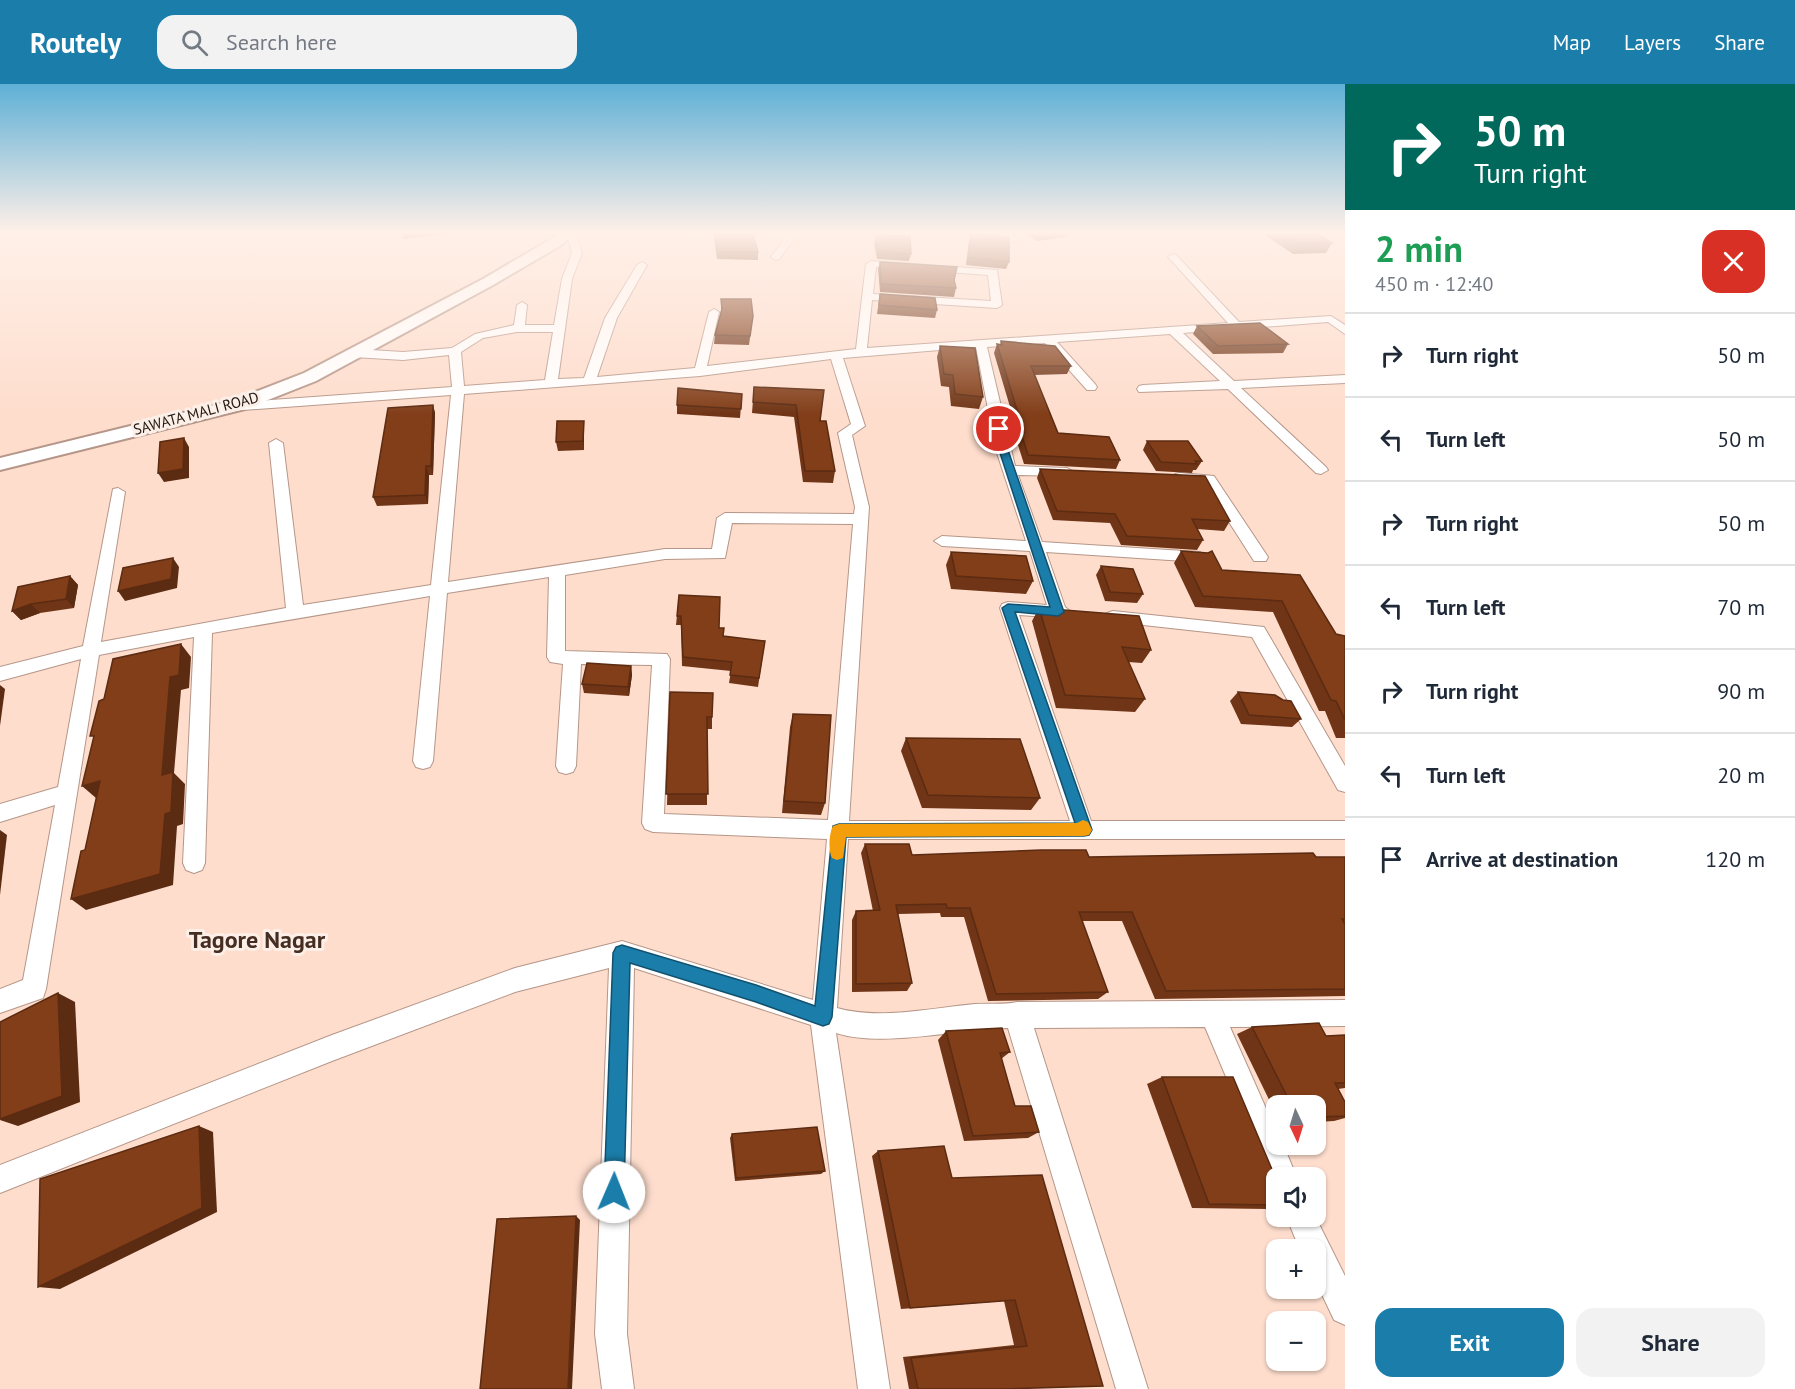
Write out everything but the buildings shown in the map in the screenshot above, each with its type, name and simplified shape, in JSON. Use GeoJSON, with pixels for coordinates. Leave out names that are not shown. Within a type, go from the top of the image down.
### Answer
{"type":"FeatureCollection","features":[{"type":"Feature","properties":{"kind":"street","name":"SAWATA MALI ROAD"},"geometry":{"type":"LineString","coordinates":[[0,464],[56,448],[227,407],[310,377],[469,292]]}},
{"type":"Feature","properties":{"kind":"street"},"geometry":{"type":"LineString","coordinates":[[551,384],[565,292]]}},
{"type":"Feature","properties":{"kind":"street"},"geometry":{"type":"LineString","coordinates":[[589,381],[611,318],[626,292]]}},
{"type":"Feature","properties":{"kind":"street"},"geometry":{"type":"LineString","coordinates":[[861,352],[868,292]]}},
{"type":"Feature","properties":{"kind":"street"},"geometry":{"type":"LineString","coordinates":[[867,297],[997,305],[995,292]]}},
{"type":"Feature","properties":{"kind":"street"},"geometry":{"type":"LineString","coordinates":[[1205,292],[1236,325]]}},
{"type":"Feature","properties":{"kind":"street"},"geometry":{"type":"LineString","coordinates":[[519,329],[522,305]]}},
{"type":"Feature","properties":{"kind":"street"},"geometry":{"type":"LineString","coordinates":[[700,372],[714,312]]}},
{"type":"Feature","properties":{"kind":"street"},"geometry":{"type":"LineString","coordinates":[[227,407],[700,372],[861,352],[1172,329],[1331,319],[1345,331]]}},
{"type":"Feature","properties":{"kind":"street"},"geometry":{"type":"LineString","coordinates":[[354,353],[403,356],[456,351],[465,342],[484,332],[560,329]]}},
{"type":"Feature","properties":{"kind":"street"},"geometry":{"type":"LineString","coordinates":[[1172,329],[1321,470]]}},
{"type":"Feature","properties":{"kind":"street"},"geometry":{"type":"LineString","coordinates":[[1048,339],[1091,387]]}},
{"type":"Feature","properties":{"kind":"street"},"geometry":{"type":"LineString","coordinates":[[981,344],[1004,450],[1058,612]]}},
{"type":"Feature","properties":{"kind":"street"},"geometry":{"type":"LineString","coordinates":[[423,761],[458,391],[456,351]]}},
{"type":"Feature","properties":{"kind":"street"},"geometry":{"type":"LineString","coordinates":[[836,355],[858,426],[845,433],[862,507],[823,1017],[840,1155],[874,1389]]}},
{"type":"Feature","properties":{"kind":"street"},"geometry":{"type":"LineString","coordinates":[[1143,389],[1345,379]]}},
{"type":"Feature","properties":{"kind":"street"},"geometry":{"type":"LineString","coordinates":[[276,443],[295,612]]}},
{"type":"Feature","properties":{"kind":"street"},"geometry":{"type":"LineString","coordinates":[[1010,470],[1081,473]]}},
{"type":"Feature","properties":{"kind":"street"},"geometry":{"type":"LineString","coordinates":[[1162,477],[1209,478],[1260,557]]}},
{"type":"Feature","properties":{"kind":"street"},"geometry":{"type":"LineString","coordinates":[[0,1001],[34,989],[118,492]]}},
{"type":"Feature","properties":{"kind":"street"},"geometry":{"type":"LineString","coordinates":[[0,675],[91,650],[295,612],[665,554],[719,554],[725,518],[860,519]]}},
{"type":"Feature","properties":{"kind":"street"},"geometry":{"type":"LineString","coordinates":[[942,541],[1200,556]]}},
{"type":"Feature","properties":{"kind":"street"},"geometry":{"type":"LineString","coordinates":[[557,572],[556,657],[661,658],[653,823],[839,830],[1345,830]]}},
{"type":"Feature","properties":{"kind":"street"},"geometry":{"type":"LineString","coordinates":[[1084,830],[1008,608],[1258,631],[1345,784]]}},
{"type":"Feature","properties":{"kind":"street"},"geometry":{"type":"LineString","coordinates":[[194,863],[203,629]]}},
{"type":"Feature","properties":{"kind":"street"},"geometry":{"type":"LineString","coordinates":[[566,766],[572,658]]}},
{"type":"Feature","properties":{"kind":"street"},"geometry":{"type":"LineString","coordinates":[[0,813],[67,793]]}},
{"type":"Feature","properties":{"kind":"street"},"geometry":{"type":"LineString","coordinates":[[618,1389],[611,1334],[622,953]]}},
{"type":"Feature","properties":{"kind":"street"},"geometry":{"type":"LineString","coordinates":[[0,1179],[332,1048],[514,980],[622,953],[756,993],[852,1025],[900,1024],[979,1016],[1017,1015],[1345,1013]]}},
{"type":"Feature","properties":{"kind":"street"},"geometry":{"type":"LineString","coordinates":[[1212,1014],[1278,1167]]}},
{"type":"Feature","properties":{"kind":"street"},"geometry":{"type":"LineString","coordinates":[[1017,1015],[1132,1389]]}},
{"type":"Feature","properties":{"kind":"street"},"geometry":{"type":"LineString","coordinates":[[1326,1266],[1336,1280],[1345,1310]]}},
{"type":"Feature","properties":{"kind":"slow traffic"},"geometry":{"type":"LineString","coordinates":[[837,853],[839,830],[1084,830],[1083,827]]}},
{"type":"Feature","properties":{"kind":"district","name":"Tagore Nagar"},"geometry":{"type":"Point","coordinates":[257,939]}},
{"type":"Feature","properties":{"kind":"route"},"geometry":{"type":"LineString","coordinates":[[614,1192],[622,953],[756,993],[823,1017],[839,830],[1084,830],[1008,608],[1058,612],[999,429]]}}]}
